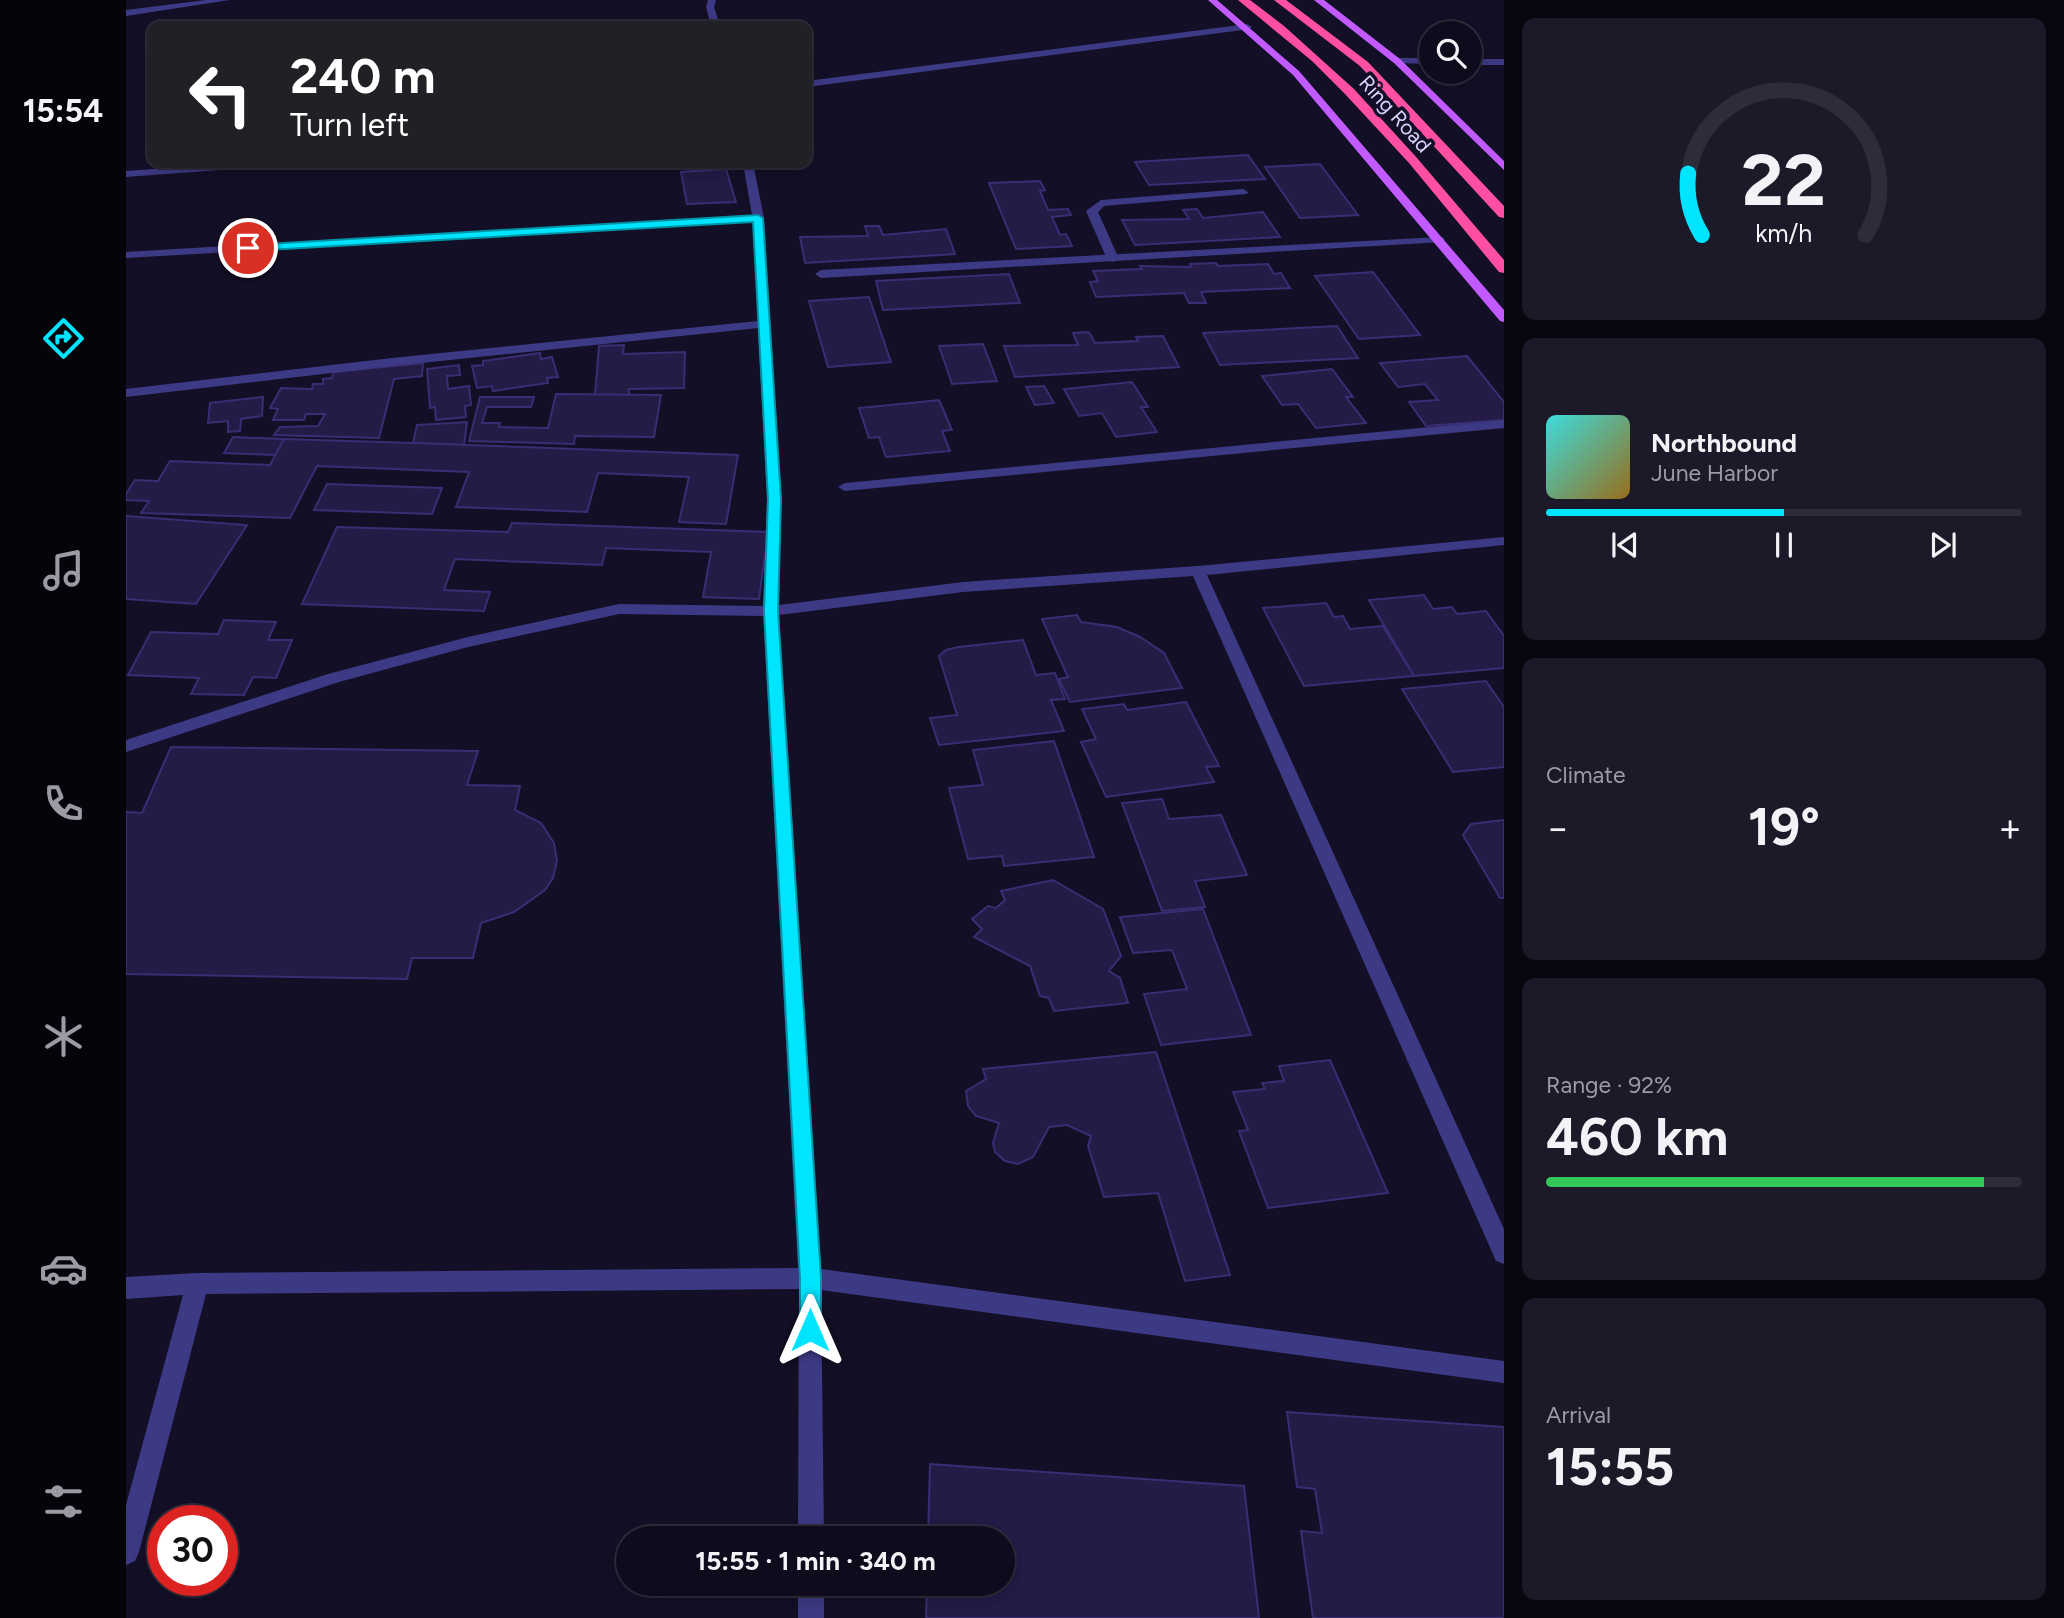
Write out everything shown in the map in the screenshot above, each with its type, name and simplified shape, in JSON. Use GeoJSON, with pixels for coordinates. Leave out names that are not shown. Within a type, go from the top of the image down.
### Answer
{"type":"FeatureCollection","features":[{"type":"Feature","properties":{"kind":"highway","name":"Ring Road"},"geometry":{"type":"LineString","coordinates":[[1243,0],[1327,67],[1393,138],[1504,269]]}},
{"type":"Feature","properties":{"kind":"highway","name":"Ring Road"},"geometry":{"type":"LineString","coordinates":[[1279,0],[1364,64],[1504,214]]}},
{"type":"Feature","properties":{"kind":"main road"},"geometry":{"type":"LineString","coordinates":[[1212,0],[1247,27],[1296,73],[1504,318]]}},
{"type":"Feature","properties":{"kind":"main road"},"geometry":{"type":"LineString","coordinates":[[1318,0],[1397,61],[1504,167]]}},
{"type":"Feature","properties":{"kind":"street"},"geometry":{"type":"LineString","coordinates":[[126,13],[226,0]]}},
{"type":"Feature","properties":{"kind":"street"},"geometry":{"type":"LineString","coordinates":[[712,0],[710,8],[714,21]]}},
{"type":"Feature","properties":{"kind":"street"},"geometry":{"type":"LineString","coordinates":[[812,83],[1247,27]]}},
{"type":"Feature","properties":{"kind":"street"},"geometry":{"type":"LineString","coordinates":[[1397,61],[1419,61]]}},
{"type":"Feature","properties":{"kind":"street"},"geometry":{"type":"LineString","coordinates":[[1482,62],[1504,62]]}},
{"type":"Feature","properties":{"kind":"street"},"geometry":{"type":"LineString","coordinates":[[126,174],[205,168]]}},
{"type":"Feature","properties":{"kind":"street"},"geometry":{"type":"LineString","coordinates":[[749,168],[758,218],[774,499],[771,611],[810,1278],[811,1526]]}},
{"type":"Feature","properties":{"kind":"street"},"geometry":{"type":"LineString","coordinates":[[1113,259],[1092,211],[1101,203],[1243,192]]}},
{"type":"Feature","properties":{"kind":"street"},"geometry":{"type":"LineString","coordinates":[[126,256],[758,218]]}},
{"type":"Feature","properties":{"kind":"street"},"geometry":{"type":"LineString","coordinates":[[821,274],[1440,240]]}},
{"type":"Feature","properties":{"kind":"street"},"geometry":{"type":"LineString","coordinates":[[126,393],[392,362],[763,324]]}},
{"type":"Feature","properties":{"kind":"street"},"geometry":{"type":"LineString","coordinates":[[845,487],[1504,424]]}},
{"type":"Feature","properties":{"kind":"street"},"geometry":{"type":"LineString","coordinates":[[126,746],[334,678],[468,642],[619,609],[771,611],[963,587],[1198,571],[1504,541]]}},
{"type":"Feature","properties":{"kind":"street"},"geometry":{"type":"LineString","coordinates":[[1198,571],[1504,1254]]}},
{"type":"Feature","properties":{"kind":"street"},"geometry":{"type":"LineString","coordinates":[[126,1288],[197,1284],[810,1278],[1504,1371]]}},
{"type":"Feature","properties":{"kind":"street"},"geometry":{"type":"LineString","coordinates":[[126,1552],[197,1284]]}},
{"type":"Feature","properties":{"kind":"street"},"geometry":{"type":"LineString","coordinates":[[811,1596],[811,1618]]}},
{"type":"Feature","properties":{"kind":"building"},"geometry":{"type":"Polygon","coordinates":[[[1248,155],[1265,179],[1149,185],[1135,162],[1248,155]]]}},
{"type":"Feature","properties":{"kind":"building"},"geometry":{"type":"Polygon","coordinates":[[[1320,164],[1358,215],[1300,218],[1265,167],[1320,164]]]}},
{"type":"Feature","properties":{"kind":"building"},"geometry":{"type":"Polygon","coordinates":[[[726,169],[736,202],[687,204],[681,172],[726,169]]]}},
{"type":"Feature","properties":{"kind":"building"},"geometry":{"type":"Polygon","coordinates":[[[1040,181],[1045,190],[1040,191],[1048,210],[1068,209],[1071,215],[1052,217],[1060,235],[1066,234],[1072,246],[1016,249],[989,183],[1040,181]]]}},
{"type":"Feature","properties":{"kind":"building"},"geometry":{"type":"Polygon","coordinates":[[[1197,209],[1203,218],[1263,212],[1280,237],[1135,245],[1122,220],[1189,219],[1183,210],[1197,209]]]}},
{"type":"Feature","properties":{"kind":"building"},"geometry":{"type":"Polygon","coordinates":[[[865,226],[879,226],[883,235],[946,229],[955,254],[805,263],[800,237],[868,236],[865,226]]]}},
{"type":"Feature","properties":{"kind":"building"},"geometry":{"type":"Polygon","coordinates":[[[1216,263],[1218,266],[1268,264],[1274,274],[1281,273],[1290,288],[1201,292],[1206,303],[1189,303],[1184,293],[1096,297],[1090,282],[1098,281],[1093,271],[1142,269],[1140,266],[1191,267],[1190,264],[1216,263]]]}},
{"type":"Feature","properties":{"kind":"building"},"geometry":{"type":"Polygon","coordinates":[[[1373,272],[1420,335],[1359,339],[1315,276],[1373,272]]]}},
{"type":"Feature","properties":{"kind":"building"},"geometry":{"type":"Polygon","coordinates":[[[1009,274],[1020,303],[883,310],[876,281],[1009,274]]]}},
{"type":"Feature","properties":{"kind":"building"},"geometry":{"type":"Polygon","coordinates":[[[869,297],[891,362],[828,367],[809,301],[869,297]]]}},
{"type":"Feature","properties":{"kind":"building"},"geometry":{"type":"Polygon","coordinates":[[[1337,326],[1358,358],[1220,365],[1203,333],[1337,326]]]}},
{"type":"Feature","properties":{"kind":"building"},"geometry":{"type":"Polygon","coordinates":[[[1089,332],[1095,343],[1138,341],[1136,337],[1163,336],[1179,367],[1015,377],[1004,346],[1078,345],[1073,333],[1089,332]]]}},
{"type":"Feature","properties":{"kind":"building"},"geometry":{"type":"Polygon","coordinates":[[[983,344],[997,381],[952,384],[939,346],[983,344]]]}},
{"type":"Feature","properties":{"kind":"building"},"geometry":{"type":"Polygon","coordinates":[[[624,345],[623,354],[685,352],[684,388],[629,389],[629,395],[595,395],[599,346],[624,345]]]}},
{"type":"Feature","properties":{"kind":"building"},"geometry":{"type":"Polygon","coordinates":[[[540,353],[541,359],[552,357],[558,377],[547,378],[548,383],[493,391],[492,386],[477,388],[472,366],[483,365],[483,361],[540,353]]]}},
{"type":"Feature","properties":{"kind":"building"},"geometry":{"type":"Polygon","coordinates":[[[1467,356],[1504,402],[1504,420],[1426,426],[1409,402],[1438,400],[1425,384],[1398,387],[1380,363],[1467,356]]]}},
{"type":"Feature","properties":{"kind":"building"},"geometry":{"type":"Polygon","coordinates":[[[423,363],[422,376],[394,379],[379,438],[274,435],[280,427],[318,426],[325,414],[306,414],[304,420],[273,420],[278,409],[270,408],[281,388],[312,389],[313,384],[323,384],[323,379],[332,378],[334,372],[423,363]]]}},
{"type":"Feature","properties":{"kind":"building"},"geometry":{"type":"Polygon","coordinates":[[[459,365],[460,375],[447,376],[448,389],[469,386],[471,405],[465,406],[466,417],[436,420],[435,407],[430,408],[427,369],[459,365]]]}},
{"type":"Feature","properties":{"kind":"building"},"geometry":{"type":"Polygon","coordinates":[[[1332,369],[1353,397],[1346,397],[1366,423],[1316,428],[1298,404],[1282,405],[1262,376],[1332,369]]]}},
{"type":"Feature","properties":{"kind":"building"},"geometry":{"type":"Polygon","coordinates":[[[1132,382],[1148,407],[1141,407],[1157,432],[1116,437],[1102,413],[1079,416],[1064,389],[1132,382]]]}},
{"type":"Feature","properties":{"kind":"building"},"geometry":{"type":"Polygon","coordinates":[[[1044,386],[1054,403],[1035,405],[1026,387],[1044,386]]]}},
{"type":"Feature","properties":{"kind":"building"},"geometry":{"type":"Polygon","coordinates":[[[556,394],[661,395],[654,437],[575,436],[574,444],[469,441],[480,397],[534,397],[531,407],[487,407],[482,423],[500,423],[499,427],[548,428],[556,394]]]}},
{"type":"Feature","properties":{"kind":"building"},"geometry":{"type":"Polygon","coordinates":[[[263,397],[262,416],[241,419],[240,431],[228,432],[228,421],[208,423],[210,403],[263,397]]]}},
{"type":"Feature","properties":{"kind":"building"},"geometry":{"type":"Polygon","coordinates":[[[939,400],[952,430],[942,431],[950,451],[886,457],[879,437],[869,438],[859,408],[939,400]]]}},
{"type":"Feature","properties":{"kind":"building"},"geometry":{"type":"Polygon","coordinates":[[[467,422],[464,445],[413,443],[417,425],[467,422]]]}},
{"type":"Feature","properties":{"kind":"building"},"geometry":{"type":"Polygon","coordinates":[[[233,437],[284,439],[276,455],[224,453],[233,437]]]}},
{"type":"Feature","properties":{"kind":"building"},"geometry":{"type":"Polygon","coordinates":[[[284,439],[738,455],[726,524],[679,522],[689,477],[598,473],[587,512],[456,507],[469,472],[317,466],[290,518],[141,513],[149,501],[126,500],[126,494],[135,480],[158,481],[170,461],[270,465],[284,439]]]}},
{"type":"Feature","properties":{"kind":"building"},"geometry":{"type":"Polygon","coordinates":[[[327,484],[442,488],[432,514],[314,510],[327,484]]]}},
{"type":"Feature","properties":{"kind":"building"},"geometry":{"type":"Polygon","coordinates":[[[126,516],[247,525],[196,604],[126,599],[126,516]]]}},
{"type":"Feature","properties":{"kind":"building"},"geometry":{"type":"Polygon","coordinates":[[[512,523],[768,532],[759,599],[703,597],[711,552],[606,548],[602,565],[455,559],[444,590],[490,592],[484,611],[302,604],[337,527],[508,532],[512,523]]]}},
{"type":"Feature","properties":{"kind":"building"},"geometry":{"type":"Polygon","coordinates":[[[1424,595],[1433,609],[1452,607],[1457,614],[1486,611],[1504,636],[1504,668],[1414,676],[1369,600],[1424,595]]]}},
{"type":"Feature","properties":{"kind":"building"},"geometry":{"type":"Polygon","coordinates":[[[1326,603],[1334,617],[1343,616],[1350,629],[1383,626],[1414,676],[1304,686],[1263,608],[1326,603]]]}},
{"type":"Feature","properties":{"kind":"building"},"geometry":{"type":"Polygon","coordinates":[[[1077,615],[1081,622],[1117,627],[1140,637],[1164,653],[1182,688],[1070,702],[1059,679],[1068,677],[1042,619],[1077,615]]]}},
{"type":"Feature","properties":{"kind":"building"},"geometry":{"type":"Polygon","coordinates":[[[224,620],[276,622],[268,640],[292,640],[276,678],[253,677],[244,695],[191,694],[199,678],[128,675],[151,632],[218,634],[224,620]]]}},
{"type":"Feature","properties":{"kind":"building"},"geometry":{"type":"Polygon","coordinates":[[[1023,640],[1036,675],[1055,673],[1065,699],[1051,700],[1064,731],[939,745],[930,718],[957,715],[939,656],[946,650],[958,647],[1023,640]]]}},
{"type":"Feature","properties":{"kind":"building"},"geometry":{"type":"Polygon","coordinates":[[[1486,681],[1504,707],[1504,767],[1453,772],[1402,689],[1486,681]]]}},
{"type":"Feature","properties":{"kind":"building"},"geometry":{"type":"Polygon","coordinates":[[[1186,702],[1219,766],[1206,767],[1214,782],[1106,797],[1081,742],[1096,739],[1082,709],[1124,704],[1127,710],[1186,702]]]}},
{"type":"Feature","properties":{"kind":"building"},"geometry":{"type":"Polygon","coordinates":[[[1054,741],[1094,857],[1004,866],[1002,856],[968,859],[949,788],[983,785],[973,750],[1054,741]]]}},
{"type":"Feature","properties":{"kind":"building"},"geometry":{"type":"Polygon","coordinates":[[[171,747],[478,751],[467,785],[520,786],[515,810],[541,823],[554,843],[557,861],[553,878],[545,890],[514,912],[481,923],[473,958],[412,958],[407,979],[126,974],[126,812],[142,813],[171,747]]]}},
{"type":"Feature","properties":{"kind":"building"},"geometry":{"type":"Polygon","coordinates":[[[1162,799],[1169,819],[1221,815],[1247,875],[1195,881],[1205,907],[1162,911],[1122,803],[1162,799]]]}},
{"type":"Feature","properties":{"kind":"building"},"geometry":{"type":"Polygon","coordinates":[[[1504,820],[1504,898],[1500,898],[1463,835],[1471,824],[1504,820]]]}},
{"type":"Feature","properties":{"kind":"building"},"geometry":{"type":"Polygon","coordinates":[[[1053,880],[1103,909],[1121,956],[1109,971],[1120,978],[1128,1003],[1054,1011],[1049,998],[1040,996],[1030,966],[974,937],[982,929],[972,919],[988,906],[996,908],[1005,900],[1001,891],[1053,880]]]}},
{"type":"Feature","properties":{"kind":"building"},"geometry":{"type":"Polygon","coordinates":[[[1203,909],[1251,1035],[1161,1045],[1144,994],[1187,989],[1172,950],[1133,953],[1120,917],[1203,909]]]}},
{"type":"Feature","properties":{"kind":"building"},"geometry":{"type":"Polygon","coordinates":[[[1156,1052],[1230,1275],[1185,1281],[1158,1193],[1104,1197],[1088,1146],[1091,1136],[1067,1125],[1049,1127],[1033,1157],[1018,1164],[1005,1161],[995,1152],[993,1143],[999,1123],[976,1116],[968,1106],[966,1091],[986,1079],[983,1069],[1156,1052]]]}},
{"type":"Feature","properties":{"kind":"building"},"geometry":{"type":"Polygon","coordinates":[[[1330,1060],[1388,1193],[1268,1208],[1239,1131],[1248,1130],[1233,1092],[1265,1089],[1262,1083],[1284,1081],[1279,1066],[1330,1060]]]}},
{"type":"Feature","properties":{"kind":"building"},"geometry":{"type":"Polygon","coordinates":[[[1287,1412],[1504,1427],[1504,1618],[1313,1618],[1301,1531],[1322,1533],[1315,1489],[1297,1487],[1287,1412]]]}},
{"type":"Feature","properties":{"kind":"building"},"geometry":{"type":"Polygon","coordinates":[[[930,1464],[1244,1486],[1259,1618],[926,1618],[927,1596],[1015,1596],[1015,1526],[928,1526],[930,1464]]]}},
{"type":"Feature","properties":{"kind":"route"},"geometry":{"type":"LineString","coordinates":[[248,248],[758,218],[774,499],[771,611],[810,1278],[810,1330]]}}]}
